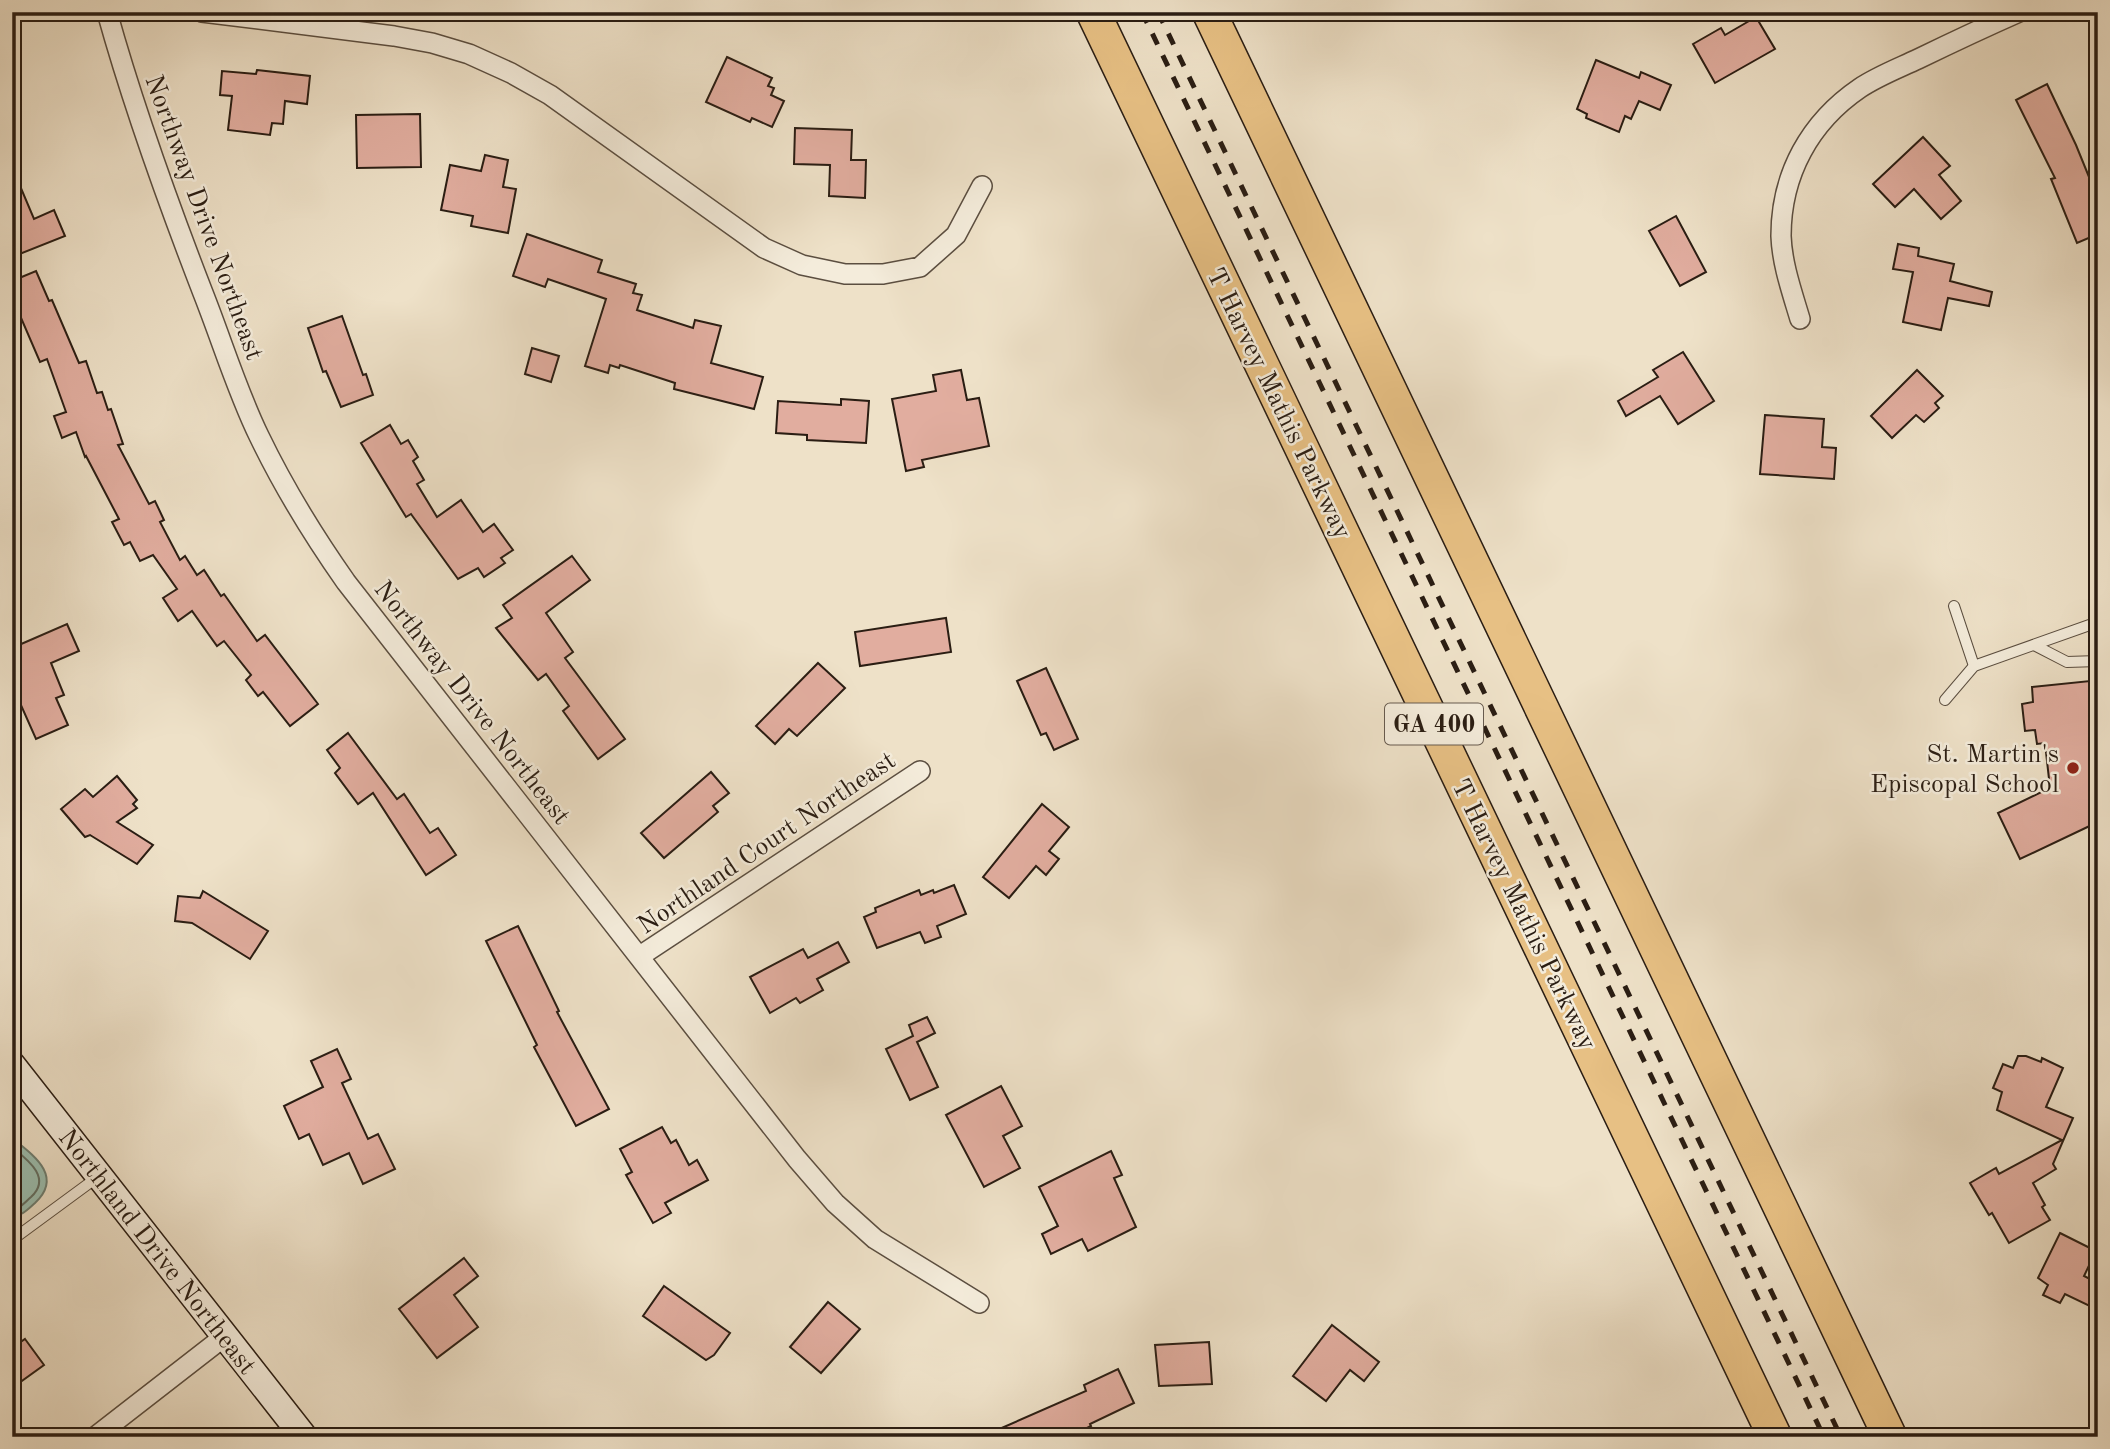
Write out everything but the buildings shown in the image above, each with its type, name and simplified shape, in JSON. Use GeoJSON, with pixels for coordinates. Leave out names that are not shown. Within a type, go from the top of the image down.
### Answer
{"type":"FeatureCollection","features":[{"type":"Feature","properties":{"kind":"highway","name":"T Harvey Mathis Parkway"},"geometry":{"type":"LineString","coordinates":[[1093,12],[1775,1437]]}},
{"type":"Feature","properties":{"kind":"highway"},"geometry":{"type":"LineString","coordinates":[[1209,12],[1890,1437]]}},
{"type":"Feature","properties":{"kind":"street","name":"Northway Drive Northeast"},"geometry":{"type":"LineString","coordinates":[[107,12],[130,93],[165,195],[258,434],[287,492],[314,537],[346,582],[797,1159],[835,1203],[875,1239],[979,1303]]}},
{"type":"Feature","properties":{"kind":"street"},"geometry":{"type":"LineString","coordinates":[[202,12],[394,36],[469,54],[550,95],[764,248],[802,265],[845,274],[883,274],[920,267],[956,235],[982,186]]}},
{"type":"Feature","properties":{"kind":"street"},"geometry":{"type":"LineString","coordinates":[[1800,319],[1785,267],[1781,238],[1783,205],[1793,168],[1813,131],[1840,103],[1863,86],[1974,31],[2019,12]]}},
{"type":"Feature","properties":{"kind":"street","name":"Northland Court Northeast"},"geometry":{"type":"LineString","coordinates":[[640,956],[920,771]]}},
{"type":"Feature","properties":{"kind":"street","name":"Northland Drive Northeast"},"geometry":{"type":"LineString","coordinates":[[12,1065],[304,1437]]}},
{"type":"Feature","properties":{"kind":"street"},"geometry":{"type":"LineString","coordinates":[[95,1437],[225,1336]]}},
{"type":"Feature","properties":{"kind":"lane"},"geometry":{"type":"LineString","coordinates":[[1954,606],[1974,666]]}},
{"type":"Feature","properties":{"kind":"lane"},"geometry":{"type":"LineString","coordinates":[[1945,701],[1974,666],[2098,622]]}},
{"type":"Feature","properties":{"kind":"lane"},"geometry":{"type":"LineString","coordinates":[[2034,645],[2067,662],[2098,661]]}},
{"type":"Feature","properties":{"kind":"lane"},"geometry":{"type":"LineString","coordinates":[[12,1240],[99,1176]]}},
{"type":"Feature","properties":{"kind":"water"},"geometry":{"type":"Polygon","coordinates":[[[12,1138],[36,1159],[46,1175],[47,1184],[35,1203],[22,1214],[12,1217],[12,1138]]]}},
{"type":"Feature","properties":{"kind":"railway"},"geometry":{"type":"LineString","coordinates":[[1142,12],[1824,1437]]}},
{"type":"Feature","properties":{"kind":"railway"},"geometry":{"type":"LineString","coordinates":[[1158,12],[1841,1437]]}},
{"type":"Feature","properties":{"kind":"place","name":"St. Martin's Episcopal School"},"geometry":{"type":"Point","coordinates":[2073,768]}}]}
